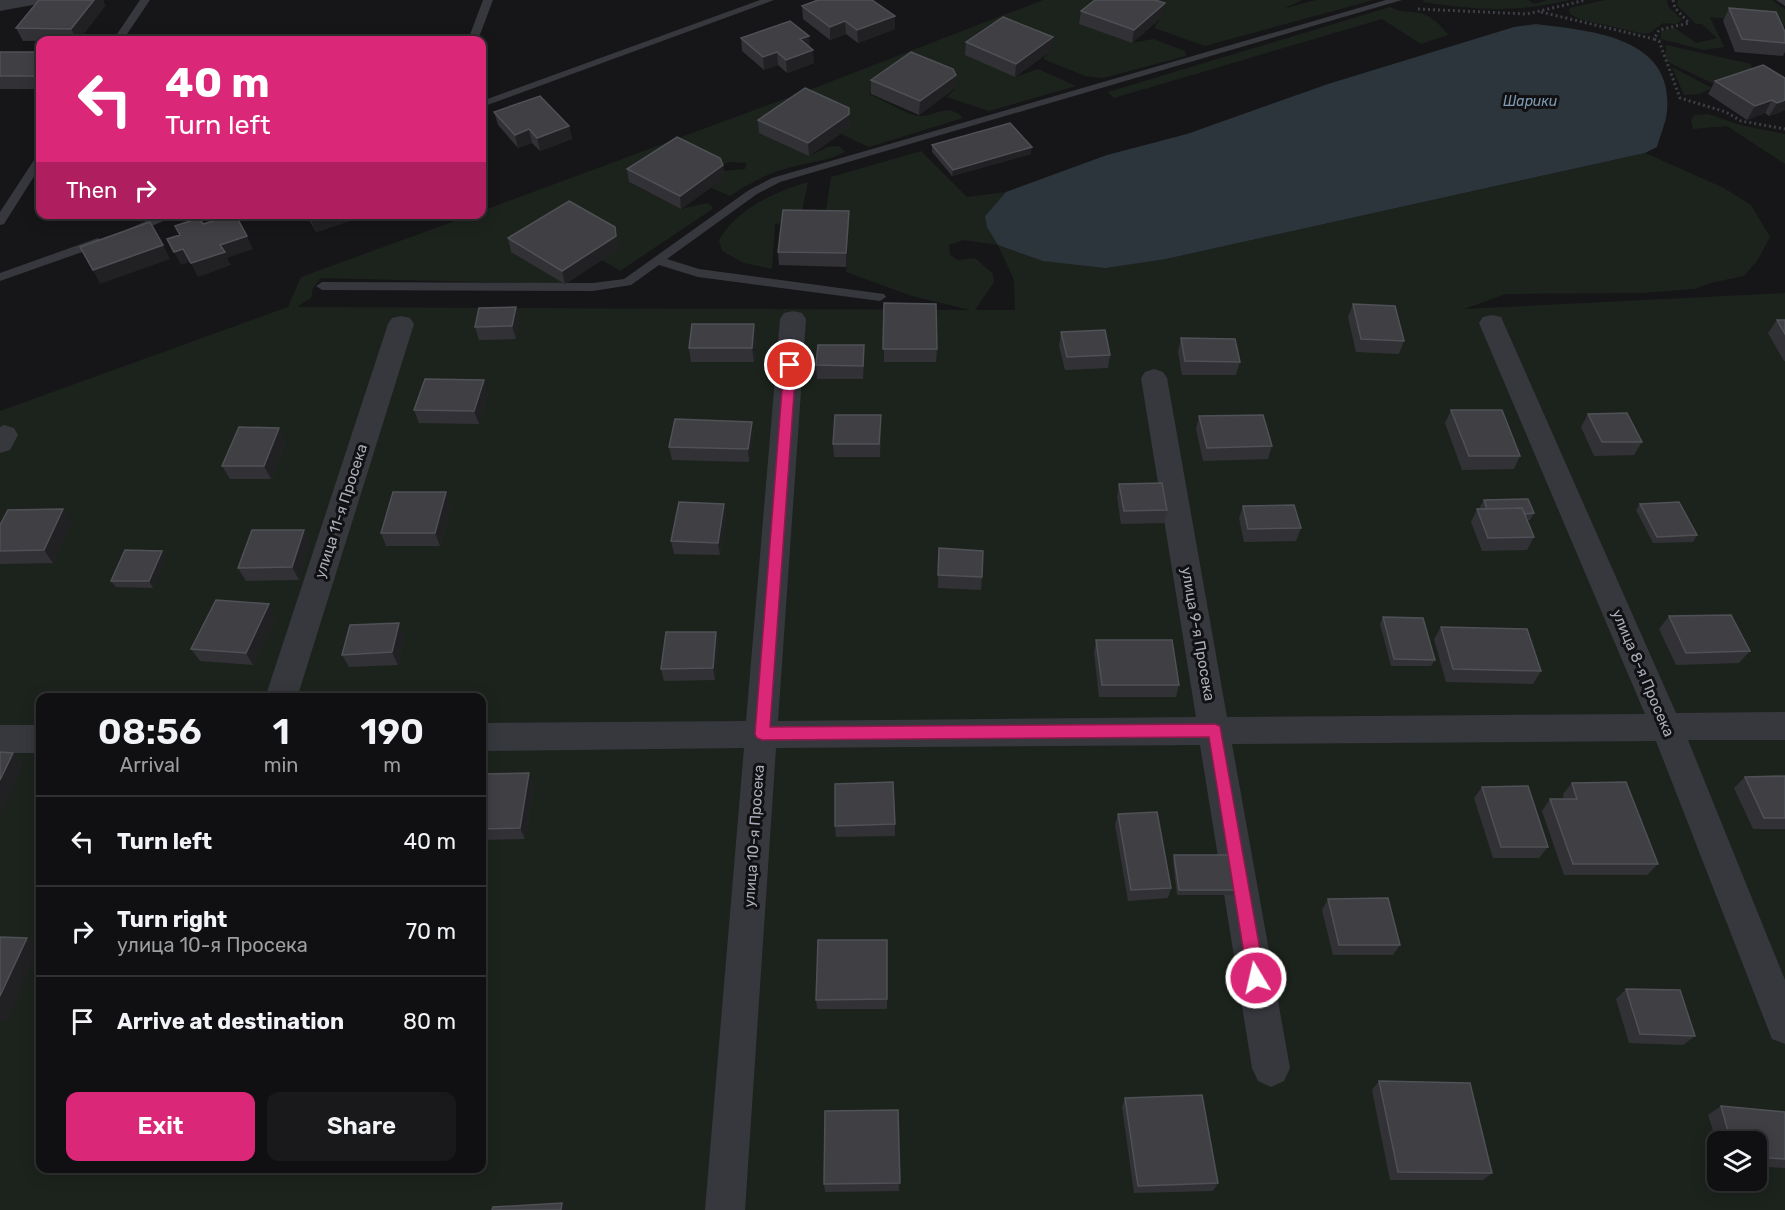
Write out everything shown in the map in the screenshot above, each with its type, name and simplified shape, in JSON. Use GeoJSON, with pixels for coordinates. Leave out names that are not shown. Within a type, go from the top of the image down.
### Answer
{"type":"FeatureCollection","features":[{"type":"Feature","properties":{"kind":"street"},"geometry":{"type":"LineString","coordinates":[[0,5],[31,0]]}},
{"type":"Feature","properties":{"kind":"street","name":"улица 10-я Просека"},"geometry":{"type":"LineString","coordinates":[[725,1210],[793,319]]}},
{"type":"Feature","properties":{"kind":"street","name":"улица 8-я Просека"},"geometry":{"type":"LineString","coordinates":[[1492,323],[1666,726],[1785,1026]]}},
{"type":"Feature","properties":{"kind":"street","name":"улица 11-я Просека"},"geometry":{"type":"LineString","coordinates":[[283,693],[401,324]]}},
{"type":"Feature","properties":{"kind":"street","name":"улица 9-я Просека"},"geometry":{"type":"LineString","coordinates":[[1154,378],[1271,1068]]}},
{"type":"Feature","properties":{"kind":"street"},"geometry":{"type":"LineString","coordinates":[[486,736],[1785,726]]}},
{"type":"Feature","properties":{"kind":"street"},"geometry":{"type":"LineString","coordinates":[[0,739],[36,739]]}},
{"type":"Feature","properties":{"kind":"lane"},"geometry":{"type":"LineString","coordinates":[[121,36],[145,0]]}},
{"type":"Feature","properties":{"kind":"lane"},"geometry":{"type":"LineString","coordinates":[[474,36],[488,0]]}},
{"type":"Feature","properties":{"kind":"lane"},"geometry":{"type":"LineString","coordinates":[[486,103],[769,0]]}},
{"type":"Feature","properties":{"kind":"lane"},"geometry":{"type":"LineString","coordinates":[[322,285],[610,286],[627,282],[753,192],[776,180],[1395,1]]}},
{"type":"Feature","properties":{"kind":"lane"},"geometry":{"type":"LineString","coordinates":[[0,221],[36,165]]}},
{"type":"Feature","properties":{"kind":"lane"},"geometry":{"type":"LineString","coordinates":[[0,277],[160,219]]}},
{"type":"Feature","properties":{"kind":"lane"},"geometry":{"type":"LineString","coordinates":[[658,260],[698,273],[880,297]]}},
{"type":"Feature","properties":{"kind":"path"},"geometry":{"type":"LineString","coordinates":[[1395,1],[1413,9],[1513,14],[1586,0]]}},
{"type":"Feature","properties":{"kind":"path"},"geometry":{"type":"LineString","coordinates":[[1654,39],[1659,30],[1689,23],[1675,8],[1673,0]]}},
{"type":"Feature","properties":{"kind":"path"},"geometry":{"type":"LineString","coordinates":[[1538,11],[1659,41],[1665,64],[1673,74],[1680,98],[1684,101],[1726,112],[1741,121],[1785,129]]}},
{"type":"Feature","properties":{"kind":"shaded area"},"geometry":{"type":"Polygon","coordinates":[[[1043,0],[1109,0],[1080,24],[1132,43],[1153,39],[1185,51],[1186,56],[1103,78],[1085,76],[1043,59],[1051,50],[966,55],[1015,77],[1038,69],[1076,86],[989,111],[947,97],[955,89],[907,63],[869,94],[914,115],[924,116],[946,110],[957,113],[963,118],[869,147],[841,134],[849,127],[809,156],[828,147],[839,146],[845,152],[771,174],[730,196],[711,188],[724,178],[722,171],[745,169],[747,163],[732,162],[630,183],[681,209],[707,203],[713,207],[620,271],[602,260],[618,249],[565,284],[321,278],[313,288],[311,298],[297,307],[970,310],[912,296],[846,272],[849,225],[824,223],[831,177],[921,151],[967,197],[1006,192],[985,216],[1166,259],[1645,153],[1724,188],[1751,205],[1770,237],[1757,261],[1744,276],[1710,283],[1695,289],[1641,293],[1506,294],[1464,309],[1785,293],[1785,1210],[0,1210],[0,411],[288,307],[301,277],[460,219],[486,219],[486,210],[1043,0]],[[963,240],[949,245],[950,255],[958,260],[975,258],[993,274],[994,282],[975,310],[1015,310],[1014,280],[998,245],[963,240]]]}},
{"type":"Feature","properties":{"kind":"shaded area"},"geometry":{"type":"Polygon","coordinates":[[[1115,0],[1302,0],[1283,9],[1316,0],[1374,0],[1205,46],[1154,28],[1162,16],[1115,0]]]}},
{"type":"Feature","properties":{"kind":"shaded area"},"geometry":{"type":"Polygon","coordinates":[[[1424,0],[1528,0],[1534,4],[1548,0],[1569,0],[1531,7],[1496,9],[1443,5],[1423,2],[1424,0]]]}},
{"type":"Feature","properties":{"kind":"shaded area"},"geometry":{"type":"Polygon","coordinates":[[[1605,0],[1667,0],[1668,6],[1682,20],[1676,24],[1663,23],[1650,33],[1644,34],[1579,19],[1570,14],[1569,9],[1573,7],[1605,0]]]}},
{"type":"Feature","properties":{"kind":"shaded area"},"geometry":{"type":"Polygon","coordinates":[[[1678,0],[1772,0],[1785,9],[1785,26],[1710,17],[1724,47],[1704,50],[1661,39],[1661,31],[1675,28],[1696,43],[1717,38],[1702,24],[1696,24],[1677,5],[1678,0]]]}},
{"type":"Feature","properties":{"kind":"shaded area"},"geometry":{"type":"Polygon","coordinates":[[[1390,7],[1429,17],[1448,35],[1421,44],[1382,19],[1114,98],[1108,92],[1390,7]]]}},
{"type":"Feature","properties":{"kind":"shaded area"},"geometry":{"type":"Polygon","coordinates":[[[1666,45],[1751,64],[1752,75],[1718,86],[1666,61],[1666,45]]]}},
{"type":"Feature","properties":{"kind":"shaded area"},"geometry":{"type":"Polygon","coordinates":[[[1672,67],[1712,88],[1700,94],[1684,95],[1672,67]]]}},
{"type":"Feature","properties":{"kind":"shaded area"},"geometry":{"type":"Polygon","coordinates":[[[1708,114],[1740,125],[1785,134],[1785,164],[1727,126],[1693,129],[1691,120],[1695,115],[1708,114]]]}},
{"type":"Feature","properties":{"kind":"shaded area"},"geometry":{"type":"Polygon","coordinates":[[[808,182],[800,221],[775,224],[772,269],[744,263],[722,251],[719,240],[726,229],[746,210],[783,190],[808,182]]]}},
{"type":"Feature","properties":{"kind":"water","name":"Шарики"},"geometry":{"type":"Polygon","coordinates":[[[1536,24],[1603,35],[1643,52],[1657,67],[1666,86],[1667,111],[1657,147],[1645,153],[1166,259],[1105,268],[1043,261],[998,245],[987,227],[985,216],[1006,192],[1107,155],[1187,134],[1328,84],[1514,27],[1536,24]]]}},
{"type":"Feature","properties":{"kind":"building"},"geometry":{"type":"Polygon","coordinates":[[[39,0],[94,0],[71,29],[16,28],[39,0]]]}},
{"type":"Feature","properties":{"kind":"building"},"geometry":{"type":"Polygon","coordinates":[[[818,0],[872,0],[895,16],[857,30],[845,21],[830,27],[802,6],[818,0]]]}},
{"type":"Feature","properties":{"kind":"building"},"geometry":{"type":"Polygon","coordinates":[[[1095,0],[1155,0],[1165,3],[1134,30],[1081,11],[1095,0]]]}},
{"type":"Feature","properties":{"kind":"building"},"geometry":{"type":"Polygon","coordinates":[[[1729,8],[1776,12],[1785,32],[1785,43],[1742,39],[1729,8]]]}},
{"type":"Feature","properties":{"kind":"building"},"geometry":{"type":"Polygon","coordinates":[[[1003,17],[1053,37],[1016,64],[966,42],[1003,17]]]}},
{"type":"Feature","properties":{"kind":"building"},"geometry":{"type":"Polygon","coordinates":[[[790,21],[809,36],[800,39],[813,50],[786,60],[777,52],[763,57],[741,38],[790,21]]]}},
{"type":"Feature","properties":{"kind":"building"},"geometry":{"type":"Polygon","coordinates":[[[0,52],[36,52],[36,76],[0,76],[0,52]]]}},
{"type":"Feature","properties":{"kind":"building"},"geometry":{"type":"Polygon","coordinates":[[[911,52],[953,69],[956,75],[920,101],[871,80],[911,52]]]}},
{"type":"Feature","properties":{"kind":"building"},"geometry":{"type":"Polygon","coordinates":[[[1763,65],[1785,78],[1785,100],[1777,103],[1772,100],[1755,106],[1715,81],[1763,65]]]}},
{"type":"Feature","properties":{"kind":"building"},"geometry":{"type":"Polygon","coordinates":[[[805,88],[849,108],[849,114],[808,143],[758,120],[805,88]]]}},
{"type":"Feature","properties":{"kind":"building"},"geometry":{"type":"Polygon","coordinates":[[[540,96],[569,126],[537,138],[529,129],[515,135],[494,112],[540,96]]]}},
{"type":"Feature","properties":{"kind":"building"},"geometry":{"type":"Polygon","coordinates":[[[1010,123],[1032,147],[953,170],[932,145],[1010,123]]]}},
{"type":"Feature","properties":{"kind":"building"},"geometry":{"type":"Polygon","coordinates":[[[677,137],[720,158],[723,165],[680,196],[627,169],[677,137]]]}},
{"type":"Feature","properties":{"kind":"building"},"geometry":{"type":"Polygon","coordinates":[[[569,201],[615,227],[616,236],[562,271],[508,238],[569,201]]]}},
{"type":"Feature","properties":{"kind":"building"},"geometry":{"type":"Polygon","coordinates":[[[783,210],[849,211],[846,253],[778,252],[783,210]]]}},
{"type":"Feature","properties":{"kind":"building"},"geometry":{"type":"Polygon","coordinates":[[[196,219],[200,219],[203,224],[213,221],[212,219],[238,219],[247,236],[220,245],[225,252],[191,263],[183,249],[174,252],[167,239],[180,235],[175,226],[196,219]]]}},
{"type":"Feature","properties":{"kind":"building"},"geometry":{"type":"Polygon","coordinates":[[[150,222],[163,245],[93,270],[80,247],[150,222]]]}},
{"type":"Feature","properties":{"kind":"building"},"geometry":{"type":"Polygon","coordinates":[[[884,303],[936,304],[937,349],[883,349],[884,303]]]}},
{"type":"Feature","properties":{"kind":"building"},"geometry":{"type":"Polygon","coordinates":[[[1353,304],[1395,306],[1404,341],[1361,339],[1353,304]]]}},
{"type":"Feature","properties":{"kind":"building"},"geometry":{"type":"Polygon","coordinates":[[[516,307],[512,326],[475,327],[479,308],[516,307]]]}},
{"type":"Feature","properties":{"kind":"building"},"geometry":{"type":"Polygon","coordinates":[[[1777,320],[1785,320],[1785,334],[1777,320]]]}},
{"type":"Feature","properties":{"kind":"building"},"geometry":{"type":"Polygon","coordinates":[[[692,324],[754,324],[752,348],[689,348],[692,324]]]}},
{"type":"Feature","properties":{"kind":"building"},"geometry":{"type":"Polygon","coordinates":[[[1105,330],[1110,355],[1067,357],[1061,332],[1105,330]]]}},
{"type":"Feature","properties":{"kind":"building"},"geometry":{"type":"Polygon","coordinates":[[[1181,338],[1235,339],[1240,362],[1185,361],[1181,338]]]}},
{"type":"Feature","properties":{"kind":"building"},"geometry":{"type":"Polygon","coordinates":[[[818,345],[864,345],[863,366],[816,365],[818,345]]]}},
{"type":"Feature","properties":{"kind":"building"},"geometry":{"type":"Polygon","coordinates":[[[425,379],[484,380],[474,411],[414,410],[425,379]]]}},
{"type":"Feature","properties":{"kind":"building"},"geometry":{"type":"Polygon","coordinates":[[[1451,410],[1502,410],[1520,456],[1469,456],[1451,410]]]}},
{"type":"Feature","properties":{"kind":"building"},"geometry":{"type":"Polygon","coordinates":[[[1627,413],[1642,442],[1602,442],[1588,414],[1627,413]]]}},
{"type":"Feature","properties":{"kind":"building"},"geometry":{"type":"Polygon","coordinates":[[[835,415],[881,415],[879,444],[833,444],[835,415]]]}},
{"type":"Feature","properties":{"kind":"building"},"geometry":{"type":"Polygon","coordinates":[[[1263,415],[1272,446],[1207,448],[1199,416],[1263,415]]]}},
{"type":"Feature","properties":{"kind":"building"},"geometry":{"type":"Polygon","coordinates":[[[675,419],[752,422],[748,449],[669,447],[675,419]]]}},
{"type":"Feature","properties":{"kind":"building"},"geometry":{"type":"Polygon","coordinates":[[[239,427],[279,428],[264,466],[222,466],[239,427]]]}},
{"type":"Feature","properties":{"kind":"building"},"geometry":{"type":"Polygon","coordinates":[[[1162,483],[1167,510],[1124,511],[1119,484],[1162,483]]]}},
{"type":"Feature","properties":{"kind":"building"},"geometry":{"type":"Polygon","coordinates":[[[393,492],[446,492],[435,533],[381,533],[393,492]]]}},
{"type":"Feature","properties":{"kind":"building"},"geometry":{"type":"Polygon","coordinates":[[[1528,499],[1534,513],[1525,514],[1522,508],[1487,509],[1484,500],[1528,499]]]}},
{"type":"Feature","properties":{"kind":"building"},"geometry":{"type":"Polygon","coordinates":[[[679,502],[724,504],[718,543],[671,541],[679,502]]]}},
{"type":"Feature","properties":{"kind":"building"},"geometry":{"type":"Polygon","coordinates":[[[1679,502],[1697,535],[1657,537],[1640,504],[1679,502]]]}},
{"type":"Feature","properties":{"kind":"building"},"geometry":{"type":"Polygon","coordinates":[[[1294,505],[1301,528],[1248,529],[1243,506],[1294,505]]]}},
{"type":"Feature","properties":{"kind":"building"},"geometry":{"type":"Polygon","coordinates":[[[1522,508],[1534,537],[1488,538],[1477,509],[1522,508]]]}},
{"type":"Feature","properties":{"kind":"building"},"geometry":{"type":"Polygon","coordinates":[[[63,509],[44,550],[0,551],[0,525],[8,510],[63,509]]]}},
{"type":"Feature","properties":{"kind":"building"},"geometry":{"type":"Polygon","coordinates":[[[252,530],[304,530],[292,567],[238,568],[252,530]]]}},
{"type":"Feature","properties":{"kind":"building"},"geometry":{"type":"Polygon","coordinates":[[[939,548],[983,551],[982,577],[938,575],[939,548]]]}},
{"type":"Feature","properties":{"kind":"building"},"geometry":{"type":"Polygon","coordinates":[[[125,550],[162,551],[149,581],[111,581],[125,550]]]}},
{"type":"Feature","properties":{"kind":"building"},"geometry":{"type":"Polygon","coordinates":[[[216,600],[269,604],[246,653],[191,649],[216,600]]]}},
{"type":"Feature","properties":{"kind":"building"},"geometry":{"type":"Polygon","coordinates":[[[1731,615],[1750,651],[1686,653],[1669,616],[1731,615]]]}},
{"type":"Feature","properties":{"kind":"building"},"geometry":{"type":"Polygon","coordinates":[[[1383,617],[1423,618],[1435,660],[1394,659],[1383,617]]]}},
{"type":"Feature","properties":{"kind":"building"},"geometry":{"type":"Polygon","coordinates":[[[399,623],[392,652],[342,655],[350,625],[399,623]]]}},
{"type":"Feature","properties":{"kind":"building"},"geometry":{"type":"Polygon","coordinates":[[[1441,627],[1527,629],[1541,671],[1453,669],[1441,627]]]}},
{"type":"Feature","properties":{"kind":"building"},"geometry":{"type":"Polygon","coordinates":[[[666,632],[716,632],[713,668],[661,669],[666,632]]]}},
{"type":"Feature","properties":{"kind":"building"},"geometry":{"type":"Polygon","coordinates":[[[1096,640],[1172,640],[1179,685],[1102,685],[1096,640]]]}},
{"type":"Feature","properties":{"kind":"building"},"geometry":{"type":"Polygon","coordinates":[[[0,752],[13,753],[0,780],[0,752]]]}},
{"type":"Feature","properties":{"kind":"building"},"geometry":{"type":"Polygon","coordinates":[[[529,773],[520,828],[486,829],[486,774],[529,773]]]}},
{"type":"Feature","properties":{"kind":"building"},"geometry":{"type":"Polygon","coordinates":[[[1785,776],[1785,818],[1764,818],[1745,777],[1785,776]]]}},
{"type":"Feature","properties":{"kind":"building"},"geometry":{"type":"Polygon","coordinates":[[[893,782],[895,824],[835,826],[835,784],[893,782]]]}},
{"type":"Feature","properties":{"kind":"building"},"geometry":{"type":"Polygon","coordinates":[[[1626,782],[1658,864],[1573,864],[1550,799],[1577,799],[1572,783],[1626,782]]]}},
{"type":"Feature","properties":{"kind":"building"},"geometry":{"type":"Polygon","coordinates":[[[1528,786],[1548,847],[1501,847],[1482,787],[1528,786]]]}},
{"type":"Feature","properties":{"kind":"building"},"geometry":{"type":"Polygon","coordinates":[[[1157,812],[1171,888],[1131,890],[1118,814],[1157,812]]]}},
{"type":"Feature","properties":{"kind":"building"},"geometry":{"type":"Polygon","coordinates":[[[1174,855],[1229,855],[1235,890],[1179,890],[1174,855]]]}},
{"type":"Feature","properties":{"kind":"building"},"geometry":{"type":"Polygon","coordinates":[[[1388,898],[1400,945],[1339,945],[1328,899],[1388,898]]]}},
{"type":"Feature","properties":{"kind":"building"},"geometry":{"type":"Polygon","coordinates":[[[0,937],[27,938],[0,996],[0,937]]]}},
{"type":"Feature","properties":{"kind":"building"},"geometry":{"type":"Polygon","coordinates":[[[818,940],[887,940],[887,999],[816,1000],[818,940]]]}},
{"type":"Feature","properties":{"kind":"building"},"geometry":{"type":"Polygon","coordinates":[[[1626,989],[1680,990],[1695,1036],[1640,1034],[1626,989]]]}},
{"type":"Feature","properties":{"kind":"building"},"geometry":{"type":"Polygon","coordinates":[[[1379,1081],[1470,1083],[1492,1173],[1398,1172],[1379,1081]]]}},
{"type":"Feature","properties":{"kind":"building"},"geometry":{"type":"Polygon","coordinates":[[[1202,1095],[1218,1183],[1138,1186],[1125,1098],[1202,1095]]]}},
{"type":"Feature","properties":{"kind":"building"},"geometry":{"type":"Polygon","coordinates":[[[1721,1106],[1785,1112],[1785,1159],[1767,1158],[1767,1131],[1728,1131],[1721,1106]]]}},
{"type":"Feature","properties":{"kind":"building"},"geometry":{"type":"Polygon","coordinates":[[[898,1110],[900,1183],[824,1184],[825,1111],[898,1110]]]}},
{"type":"Feature","properties":{"kind":"building"},"geometry":{"type":"Polygon","coordinates":[[[562,1203],[561,1210],[492,1210],[493,1207],[562,1203]]]}},
{"type":"Feature","properties":{"kind":"route"},"geometry":{"type":"LineString","coordinates":[[790,365],[762,734],[1215,730],[1256,978]]}}]}
